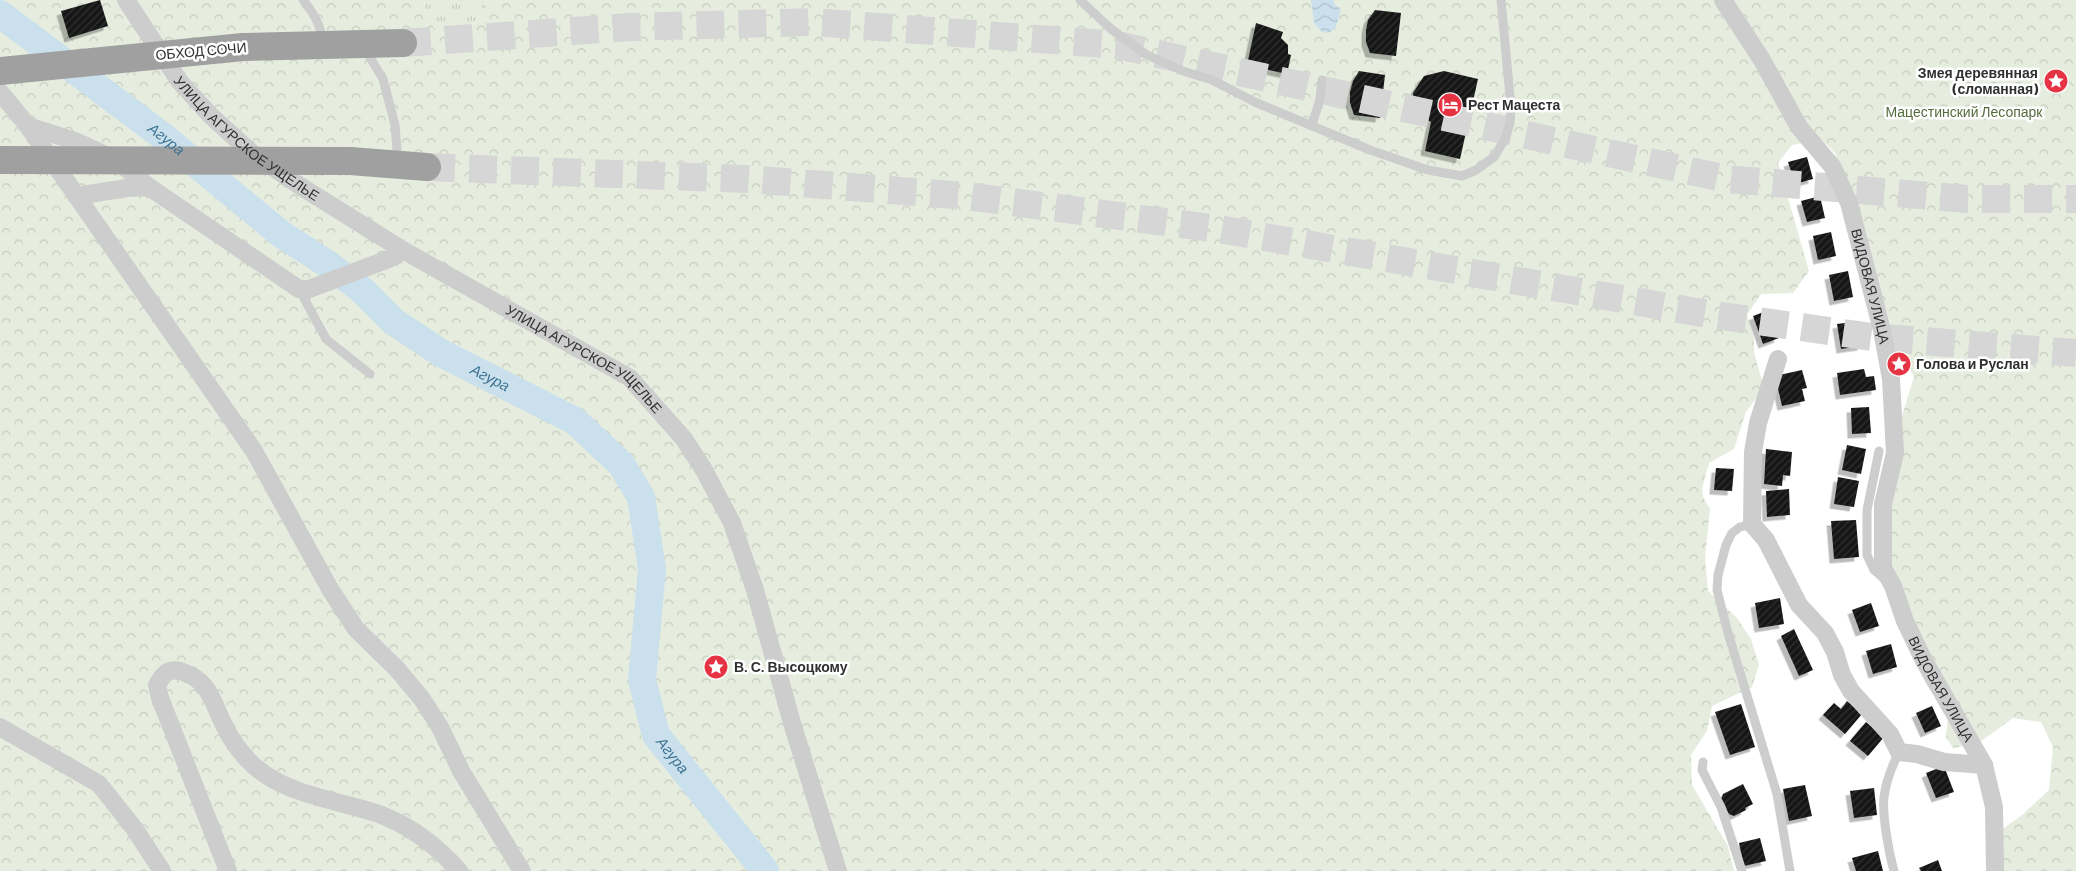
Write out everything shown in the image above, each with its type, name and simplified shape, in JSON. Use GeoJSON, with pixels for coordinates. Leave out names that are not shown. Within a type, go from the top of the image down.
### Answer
{"type":"FeatureCollection","features":[{"type":"Feature","properties":{"kind":"highway","name":"ОБХОД СОЧИ"},"geometry":{"type":"LineString","coordinates":[[0,71],[243,47],[403,43]]}},
{"type":"Feature","properties":{"kind":"highway"},"geometry":{"type":"LineString","coordinates":[[0,160],[350,161],[427,167]]}},
{"type":"Feature","properties":{"kind":"street","name":"УЛИЦА АГУРСКОЕ УЩЕЛЬЕ"},"geometry":{"type":"LineString","coordinates":[[126,0],[180,82],[211,116],[252,153],[292,181],[401,249],[630,378],[684,439],[704,470],[732,523],[757,599],[792,723],[838,871]]}},
{"type":"Feature","properties":{"kind":"street","name":"ВИДОВАЯ УЛИЦА"},"geometry":{"type":"LineString","coordinates":[[1723,0],[1762,60],[1799,127],[1832,166],[1849,203],[1882,330],[1890,378],[1895,453],[1883,504],[1883,568],[1893,586],[1905,621],[1923,659],[1984,765],[1994,808],[1995,871]]}},
{"type":"Feature","properties":{"kind":"street"},"geometry":{"type":"LineString","coordinates":[[0,92],[28,126],[254,451],[330,589],[356,629],[397,669],[422,699],[440,727],[461,771],[522,871]]}},
{"type":"Feature","properties":{"kind":"street"},"geometry":{"type":"LineString","coordinates":[[28,126],[75,141],[116,160],[149,187],[304,289],[396,256],[401,249]]}},
{"type":"Feature","properties":{"kind":"street"},"geometry":{"type":"LineString","coordinates":[[76,196],[127,188],[149,187]]}},
{"type":"Feature","properties":{"kind":"street"},"geometry":{"type":"LineString","coordinates":[[1778,359],[1758,424],[1753,452],[1752,524],[1766,540],[1799,605],[1825,633],[1835,652],[1842,675],[1851,691],[1890,734],[1899,752]]}},
{"type":"Feature","properties":{"kind":"street"},"geometry":{"type":"LineString","coordinates":[[228,871],[160,698],[157,686],[164,674],[172,670],[182,671],[199,679],[212,697],[225,728],[247,759],[274,780],[311,795],[380,815],[417,833],[440,849],[459,871]]}},
{"type":"Feature","properties":{"kind":"street"},"geometry":{"type":"LineString","coordinates":[[0,727],[99,784],[134,828],[162,871]]}},
{"type":"Feature","properties":{"kind":"street","name":"ВИДОВАЯ УЛИЦА"},"geometry":{"type":"LineString","coordinates":[[1899,752],[1917,754],[1944,762],[1984,765]]}},
{"type":"Feature","properties":{"kind":"lane"},"geometry":{"type":"LineString","coordinates":[[303,0],[318,22],[322,34],[322,45]]}},
{"type":"Feature","properties":{"kind":"lane"},"geometry":{"type":"LineString","coordinates":[[1080,0],[1111,29],[1144,54],[1183,71],[1212,80],[1258,103],[1370,150],[1428,170],[1462,176],[1476,170],[1494,157],[1505,140],[1510,123],[1511,107],[1500,0]]}},
{"type":"Feature","properties":{"kind":"lane"},"geometry":{"type":"LineString","coordinates":[[362,44],[383,80],[395,125],[398,164]]}},
{"type":"Feature","properties":{"kind":"lane"},"geometry":{"type":"LineString","coordinates":[[1312,125],[1320,99],[1322,80]]}},
{"type":"Feature","properties":{"kind":"lane"},"geometry":{"type":"LineString","coordinates":[[304,289],[326,339],[370,374]]}},
{"type":"Feature","properties":{"kind":"lane"},"geometry":{"type":"LineString","coordinates":[[1878,451],[1867,510],[1867,555],[1874,570],[1893,586]]}},
{"type":"Feature","properties":{"kind":"lane"},"geometry":{"type":"LineString","coordinates":[[1752,524],[1740,527],[1732,533],[1726,545],[1718,575],[1717,590],[1728,633],[1777,794],[1790,871]]}},
{"type":"Feature","properties":{"kind":"lane"},"geometry":{"type":"LineString","coordinates":[[1894,871],[1889,853],[1884,797],[1891,768],[1899,752]]}},
{"type":"Feature","properties":{"kind":"lane"},"geometry":{"type":"LineString","coordinates":[[1703,762],[1702,770],[1721,807],[1742,871]]}},
{"type":"Feature","properties":{"kind":"green space","name":"Мацестинский Лесопарк"},"geometry":{"type":"Polygon","coordinates":[[[0,0],[424,0],[426,15],[439,35],[464,34],[482,14],[486,0],[2076,0],[2076,871],[2003,871],[2001,830],[2021,816],[2049,790],[2053,747],[2041,722],[2013,718],[1977,744],[1953,748],[1946,737],[1948,716],[1926,684],[1912,652],[1881,567],[1882,480],[1914,377],[1897,345],[1881,294],[1859,207],[1835,153],[1822,140],[1792,145],[1778,163],[1809,271],[1793,293],[1761,294],[1747,315],[1754,339],[1754,352],[1764,388],[1746,412],[1734,449],[1709,463],[1702,488],[1703,497],[1710,509],[1705,558],[1708,591],[1737,618],[1751,639],[1759,665],[1752,687],[1712,706],[1707,731],[1691,755],[1692,785],[1728,846],[1734,871],[0,871],[0,0]]]}},
{"type":"Feature","properties":{"kind":"green space"},"geometry":{"type":"Polygon","coordinates":[[[424,0],[486,0],[482,14],[464,34],[439,35],[426,15],[424,0]]]}},
{"type":"Feature","properties":{"kind":"water"},"geometry":{"type":"Polygon","coordinates":[[[1311,0],[1334,0],[1334,4],[1341,9],[1336,27],[1329,33],[1322,32],[1314,23],[1311,0]]]}},
{"type":"Feature","properties":{"kind":"building"},"geometry":{"type":"Polygon","coordinates":[[[100,0],[108,26],[69,38],[61,11],[100,0]]]}},
{"type":"Feature","properties":{"kind":"building"},"geometry":{"type":"Polygon","coordinates":[[[1375,10],[1401,13],[1396,56],[1370,53],[1366,42],[1366,30],[1368,20],[1375,10]]]}},
{"type":"Feature","properties":{"kind":"building"},"geometry":{"type":"Polygon","coordinates":[[[1256,23],[1283,32],[1281,38],[1288,45],[1288,54],[1291,55],[1287,74],[1247,65],[1256,23]]]}},
{"type":"Feature","properties":{"kind":"building"},"geometry":{"type":"Polygon","coordinates":[[[1359,71],[1385,75],[1380,118],[1354,115],[1350,103],[1350,92],[1353,81],[1359,71]]]}},
{"type":"Feature","properties":{"kind":"building"},"geometry":{"type":"Polygon","coordinates":[[[1444,71],[1478,79],[1460,159],[1425,151],[1431,122],[1414,112],[1413,93],[1424,76],[1444,71]]]}},
{"type":"Feature","properties":{"kind":"building"},"geometry":{"type":"Polygon","coordinates":[[[1807,157],[1813,179],[1795,184],[1788,162],[1807,157]]]}},
{"type":"Feature","properties":{"kind":"building"},"geometry":{"type":"Polygon","coordinates":[[[1820,196],[1825,218],[1807,222],[1801,201],[1820,196]]]}},
{"type":"Feature","properties":{"kind":"building"},"geometry":{"type":"Polygon","coordinates":[[[1831,232],[1836,256],[1818,260],[1813,236],[1831,232]]]}},
{"type":"Feature","properties":{"kind":"building"},"geometry":{"type":"Polygon","coordinates":[[[1848,271],[1853,297],[1834,301],[1829,275],[1848,271]]]}},
{"type":"Feature","properties":{"kind":"building"},"geometry":{"type":"Polygon","coordinates":[[[1769,310],[1779,338],[1763,344],[1753,316],[1769,310]]]}},
{"type":"Feature","properties":{"kind":"building"},"geometry":{"type":"Polygon","coordinates":[[[1859,321],[1862,346],[1841,349],[1837,324],[1859,321]]]}},
{"type":"Feature","properties":{"kind":"building"},"geometry":{"type":"Polygon","coordinates":[[[1864,369],[1866,377],[1874,376],[1876,390],[1840,395],[1837,373],[1864,369]]]}},
{"type":"Feature","properties":{"kind":"building"},"geometry":{"type":"Polygon","coordinates":[[[1802,370],[1807,388],[1802,389],[1805,401],[1782,406],[1775,376],[1802,370]]]}},
{"type":"Feature","properties":{"kind":"building"},"geometry":{"type":"Polygon","coordinates":[[[1869,407],[1871,433],[1852,434],[1851,408],[1869,407]]]}},
{"type":"Feature","properties":{"kind":"building"},"geometry":{"type":"Polygon","coordinates":[[[1847,445],[1866,449],[1861,474],[1842,470],[1847,445]]]}},
{"type":"Feature","properties":{"kind":"building"},"geometry":{"type":"Polygon","coordinates":[[[1766,449],[1792,452],[1790,476],[1783,475],[1782,486],[1764,484],[1766,449]]]}},
{"type":"Feature","properties":{"kind":"building"},"geometry":{"type":"Polygon","coordinates":[[[1716,468],[1734,469],[1732,491],[1714,490],[1716,468]]]}},
{"type":"Feature","properties":{"kind":"building"},"geometry":{"type":"Polygon","coordinates":[[[1838,477],[1859,481],[1854,507],[1834,504],[1838,477]]]}},
{"type":"Feature","properties":{"kind":"building"},"geometry":{"type":"Polygon","coordinates":[[[1789,489],[1790,515],[1767,517],[1766,491],[1789,489]]]}},
{"type":"Feature","properties":{"kind":"building"},"geometry":{"type":"Polygon","coordinates":[[[1856,520],[1859,557],[1834,559],[1831,521],[1856,520]]]}},
{"type":"Feature","properties":{"kind":"building"},"geometry":{"type":"Polygon","coordinates":[[[1780,598],[1784,624],[1759,628],[1755,603],[1780,598]]]}},
{"type":"Feature","properties":{"kind":"building"},"geometry":{"type":"Polygon","coordinates":[[[1871,603],[1879,626],[1860,632],[1852,610],[1871,603]]]}},
{"type":"Feature","properties":{"kind":"building"},"geometry":{"type":"Polygon","coordinates":[[[1794,629],[1813,670],[1799,676],[1781,636],[1794,629]]]}},
{"type":"Feature","properties":{"kind":"building"},"geometry":{"type":"Polygon","coordinates":[[[1891,644],[1897,667],[1873,674],[1866,651],[1891,644]]]}},
{"type":"Feature","properties":{"kind":"building"},"geometry":{"type":"Polygon","coordinates":[[[1847,701],[1862,714],[1845,734],[1823,715],[1834,703],[1841,709],[1847,701]]]}},
{"type":"Feature","properties":{"kind":"building"},"geometry":{"type":"Polygon","coordinates":[[[1741,704],[1755,747],[1730,755],[1715,712],[1741,704]]]}},
{"type":"Feature","properties":{"kind":"building"},"geometry":{"type":"Polygon","coordinates":[[[1932,706],[1941,726],[1925,733],[1916,713],[1932,706]]]}},
{"type":"Feature","properties":{"kind":"building"},"geometry":{"type":"Polygon","coordinates":[[[1866,722],[1884,737],[1868,756],[1850,741],[1866,722]]]}},
{"type":"Feature","properties":{"kind":"building"},"geometry":{"type":"Polygon","coordinates":[[[1944,766],[1954,792],[1936,798],[1926,773],[1944,766]]]}},
{"type":"Feature","properties":{"kind":"building"},"geometry":{"type":"Polygon","coordinates":[[[1743,784],[1753,804],[1734,816],[1729,814],[1721,799],[1723,794],[1743,784]]]}},
{"type":"Feature","properties":{"kind":"building"},"geometry":{"type":"Polygon","coordinates":[[[1805,785],[1812,816],[1789,821],[1783,789],[1805,785]]]}},
{"type":"Feature","properties":{"kind":"building"},"geometry":{"type":"Polygon","coordinates":[[[1874,788],[1877,815],[1854,818],[1850,791],[1874,788]]]}},
{"type":"Feature","properties":{"kind":"building"},"geometry":{"type":"Polygon","coordinates":[[[1760,838],[1766,861],[1744,866],[1739,843],[1760,838]]]}},
{"type":"Feature","properties":{"kind":"building"},"geometry":{"type":"Polygon","coordinates":[[[1878,851],[1883,871],[1856,871],[1852,858],[1878,851]]]}},
{"type":"Feature","properties":{"kind":"building"},"geometry":{"type":"Polygon","coordinates":[[[1938,860],[1942,871],[1921,871],[1919,868],[1938,860]]]}},
{"type":"Feature","properties":{"kind":"waterway","name":"Агура"},"geometry":{"type":"LineString","coordinates":[[0,14],[165,138],[281,234],[329,265],[363,291],[394,322],[441,353],[575,421],[621,464],[641,497],[652,569],[642,680],[656,735],[765,871]]}},
{"type":"Feature","properties":{"kind":"tunnel"},"geometry":{"type":"LineString","coordinates":[[403,43],[630,27],[813,22],[1117,45],[1727,179],[1967,199],[2076,199]]}},
{"type":"Feature","properties":{"kind":"tunnel"},"geometry":{"type":"LineString","coordinates":[[427,167],[747,179],[966,196],[1219,229],[1714,315],[1872,337],[2076,353]]}},
{"type":"Feature","properties":{"kind":"place","name":"Змея деревянная (сломанная)"},"geometry":{"type":"Point","coordinates":[2056,81]}},
{"type":"Feature","properties":{"kind":"place","name":"Рест Мацеста"},"geometry":{"type":"Point","coordinates":[1450,105]}},
{"type":"Feature","properties":{"kind":"place","name":"Голова и Руслан"},"geometry":{"type":"Point","coordinates":[1899,364]}},
{"type":"Feature","properties":{"kind":"place","name":"В. С. Высоцкому"},"geometry":{"type":"Point","coordinates":[716,667]}}]}
